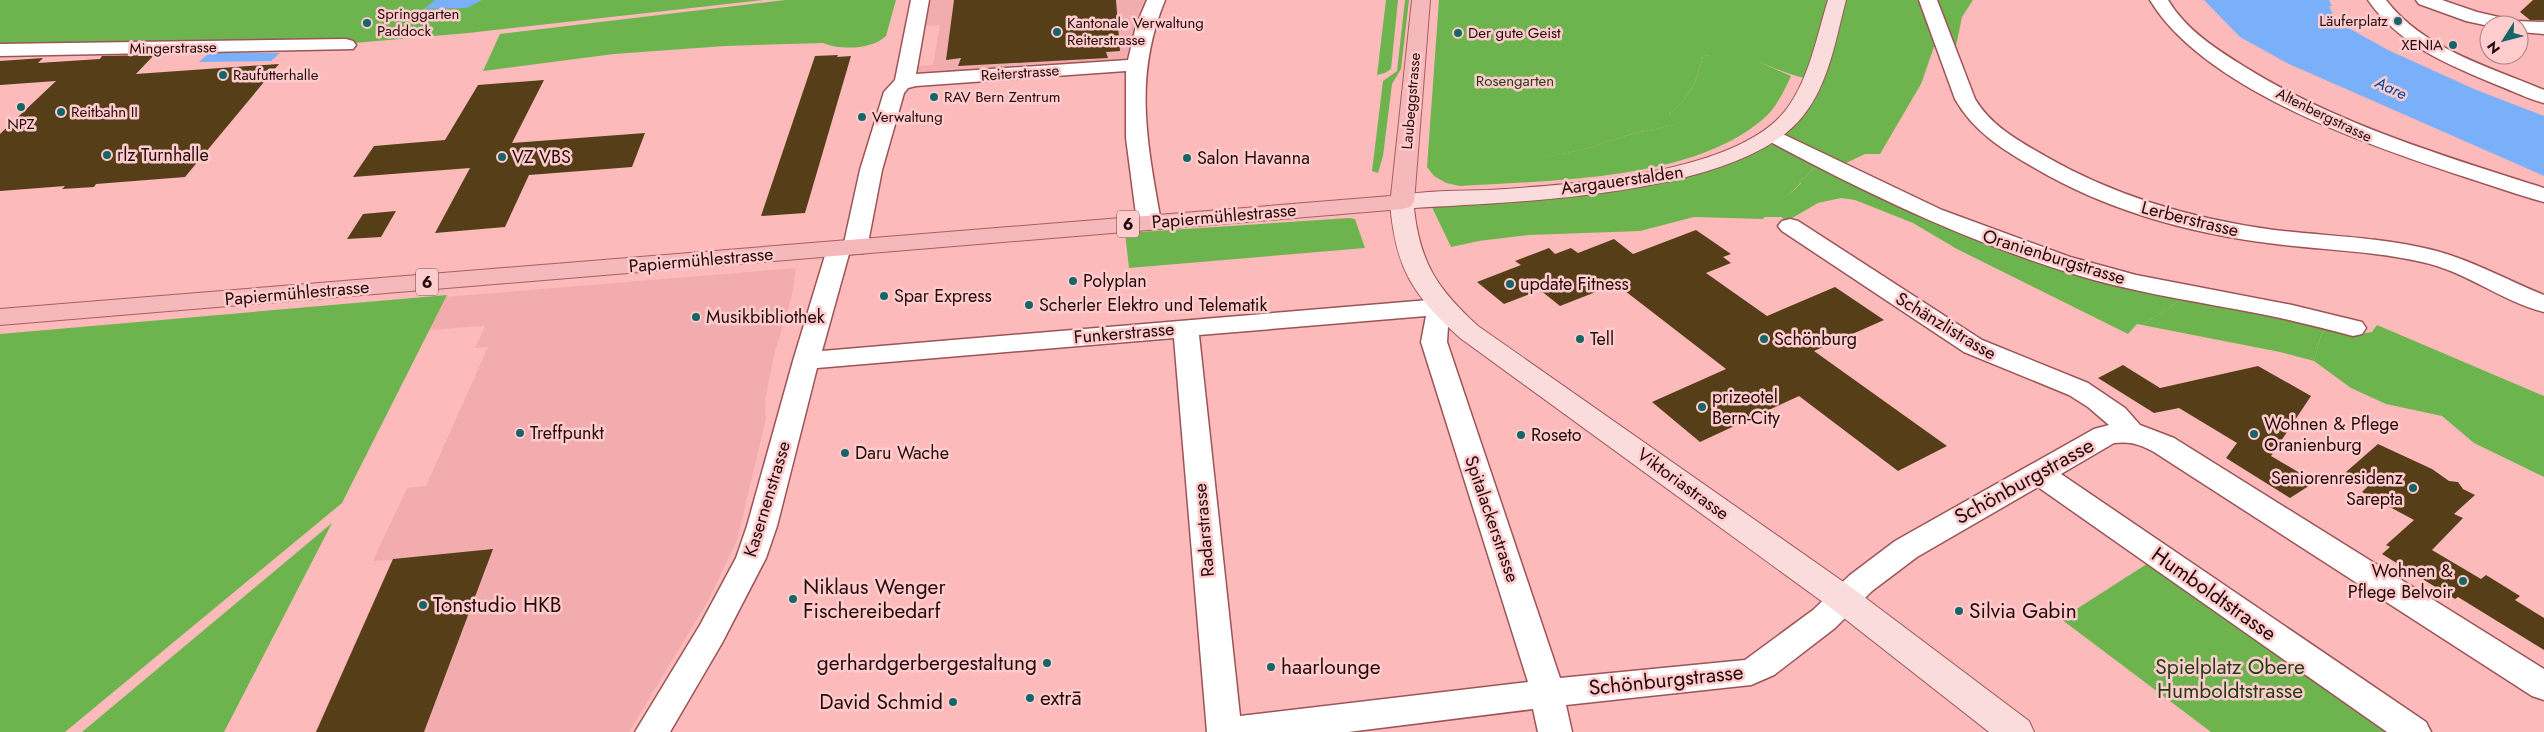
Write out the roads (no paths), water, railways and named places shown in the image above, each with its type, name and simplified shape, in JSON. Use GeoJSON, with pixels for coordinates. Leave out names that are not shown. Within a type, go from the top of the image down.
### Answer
{"type":"FeatureCollection","features":[{"type":"Feature","properties":{"kind":"main road","name":"Laubeggstrasse"},"geometry":{"type":"LineString","coordinates":[[1402,202],[1421,0]]}},
{"type":"Feature","properties":{"kind":"main road","name":"Aargauerstalden"},"geometry":{"type":"LineString","coordinates":[[1402,202],[1593,187],[1645,180],[1711,163],[1746,149],[1772,135],[1795,114],[1807,92],[1837,0]]}},
{"type":"Feature","properties":{"kind":"main road","name":"Papiermühlestrasse"},"geometry":{"type":"LineString","coordinates":[[0,317],[1402,202]]}},
{"type":"Feature","properties":{"kind":"main road","name":"Viktoriastrasse"},"geometry":{"type":"LineString","coordinates":[[1402,202],[1403,227],[1412,264],[1420,280],[1441,307],[1469,332],[1843,600],[2016,732]]}},
{"type":"Feature","properties":{"kind":"street"},"geometry":{"type":"LineString","coordinates":[[847,248],[892,96],[896,88],[904,82],[920,0]]}},
{"type":"Feature","properties":{"kind":"street"},"geometry":{"type":"LineString","coordinates":[[1149,222],[1135,120],[1136,64],[1144,26],[1156,0]]}},
{"type":"Feature","properties":{"kind":"street","name":"Lerberstrasse"},"geometry":{"type":"LineString","coordinates":[[1928,0],[1965,99],[1973,113],[2002,139],[2072,181],[2128,203],[2197,223],[2248,233],[2391,249],[2439,258],[2544,304]]}},
{"type":"Feature","properties":{"kind":"street","name":"Altenbergstrasse"},"geometry":{"type":"LineString","coordinates":[[2159,0],[2180,30],[2205,48],[2239,72],[2323,118],[2376,140],[2544,196]]}},
{"type":"Feature","properties":{"kind":"street"},"geometry":{"type":"LineString","coordinates":[[2376,0],[2397,26],[2423,42],[2544,96]]}},
{"type":"Feature","properties":{"kind":"street"},"geometry":{"type":"LineString","coordinates":[[2425,0],[2479,18]]}},
{"type":"Feature","properties":{"kind":"street"},"geometry":{"type":"LineString","coordinates":[[2529,27],[2544,28]]}},
{"type":"Feature","properties":{"kind":"street","name":"Mingerstrasse"},"geometry":{"type":"LineString","coordinates":[[0,50],[346,45]]}},
{"type":"Feature","properties":{"kind":"street","name":"Reiterstrasse"},"geometry":{"type":"LineString","coordinates":[[904,82],[1136,64]]}},
{"type":"Feature","properties":{"kind":"street","name":"Oranienburgstrasse"},"geometry":{"type":"LineString","coordinates":[[1772,135],[1902,202],[1978,234],[2048,258],[2136,282],[2282,309],[2353,328]]}},
{"type":"Feature","properties":{"kind":"street","name":"Schänzlistrasse"},"geometry":{"type":"LineString","coordinates":[[1790,226],[1973,346],[1996,357],[2064,381],[2100,401],[2139,434],[2172,449],[2544,686]]}},
{"type":"Feature","properties":{"kind":"street","name":"Kasernenstrasse"},"geometry":{"type":"LineString","coordinates":[[652,732],[711,634],[751,558],[762,526],[806,360],[847,248]]}},
{"type":"Feature","properties":{"kind":"street","name":"Funkerstrasse"},"geometry":{"type":"LineString","coordinates":[[806,360],[1441,307]]}},
{"type":"Feature","properties":{"kind":"street","name":"Spitalackerstrasse"},"geometry":{"type":"LineString","coordinates":[[1441,307],[1435,327],[1434,342],[1542,671],[1555,732]]}},
{"type":"Feature","properties":{"kind":"street","name":"Radarstrasse"},"geometry":{"type":"LineString","coordinates":[[1186,328],[1224,732]]}},
{"type":"Feature","properties":{"kind":"street","name":"Schönburgstrasse"},"geometry":{"type":"LineString","coordinates":[[1232,732],[1547,693],[1728,676],[1751,672],[1762,666],[1824,619],[1870,575],[1906,549],[2104,436],[2114,432],[2139,434]]}},
{"type":"Feature","properties":{"kind":"street","name":"Humboldtstrasse"},"geometry":{"type":"LineString","coordinates":[[2039,473],[2414,732]]}},
{"type":"Feature","properties":{"kind":"water"},"geometry":{"type":"Polygon","coordinates":[[[435,0],[482,0],[467,8],[424,9],[435,0]]]}},
{"type":"Feature","properties":{"kind":"water","name":"Aare"},"geometry":{"type":"Polygon","coordinates":[[[2204,0],[2329,0],[2332,6],[2329,6],[2336,21],[2388,50],[2474,89],[2544,116],[2544,176],[2289,64],[2240,37],[2204,0]]]}},
{"type":"Feature","properties":{"kind":"water"},"geometry":{"type":"Polygon","coordinates":[[[209,53],[280,53],[271,61],[199,62],[209,53]]]}},
{"type":"Feature","properties":{"kind":"place","name":"Läuferplatz"},"geometry":{"type":"Point","coordinates":[2398,21]}},
{"type":"Feature","properties":{"kind":"place","name":"Springgarten Paddock"},"geometry":{"type":"Point","coordinates":[367,23]}},
{"type":"Feature","properties":{"kind":"place","name":"Kantonale Verwaltung Reiterstrasse"},"geometry":{"type":"Point","coordinates":[1057,32]}},
{"type":"Feature","properties":{"kind":"place","name":"Der gute Geist"},"geometry":{"type":"Point","coordinates":[1458,33]}},
{"type":"Feature","properties":{"kind":"place","name":"XENIA"},"geometry":{"type":"Point","coordinates":[2453,45]}},
{"type":"Feature","properties":{"kind":"place","name":"Raufutterhalle"},"geometry":{"type":"Point","coordinates":[223,75]}},
{"type":"Feature","properties":{"kind":"place","name":"RAV Bern Zentrum"},"geometry":{"type":"Point","coordinates":[934,97]}},
{"type":"Feature","properties":{"kind":"place","name":"NPZ"},"geometry":{"type":"Point","coordinates":[21,107]}},
{"type":"Feature","properties":{"kind":"place","name":"Reitbahn II"},"geometry":{"type":"Point","coordinates":[61,112]}},
{"type":"Feature","properties":{"kind":"place","name":"Verwaltung"},"geometry":{"type":"Point","coordinates":[862,117]}},
{"type":"Feature","properties":{"kind":"place","name":"rlz Turnhalle"},"geometry":{"type":"Point","coordinates":[107,155]}},
{"type":"Feature","properties":{"kind":"place","name":"VZ VBS"},"geometry":{"type":"Point","coordinates":[502,157]}},
{"type":"Feature","properties":{"kind":"place","name":"Salon Havanna"},"geometry":{"type":"Point","coordinates":[1187,158]}},
{"type":"Feature","properties":{"kind":"place","name":"Polyplan"},"geometry":{"type":"Point","coordinates":[1073,281]}},
{"type":"Feature","properties":{"kind":"place","name":"update Fitness"},"geometry":{"type":"Point","coordinates":[1510,284]}},
{"type":"Feature","properties":{"kind":"place","name":"Spar Express"},"geometry":{"type":"Point","coordinates":[884,296]}},
{"type":"Feature","properties":{"kind":"place","name":"Scherler Elektro und Telematik"},"geometry":{"type":"Point","coordinates":[1029,305]}},
{"type":"Feature","properties":{"kind":"place","name":"Musikbibliothek"},"geometry":{"type":"Point","coordinates":[696,317]}},
{"type":"Feature","properties":{"kind":"place","name":"Tell"},"geometry":{"type":"Point","coordinates":[1580,339]}},
{"type":"Feature","properties":{"kind":"place","name":"Schönburg"},"geometry":{"type":"Point","coordinates":[1764,339]}},
{"type":"Feature","properties":{"kind":"place","name":"prizeotel Bern-City"},"geometry":{"type":"Point","coordinates":[1702,407]}},
{"type":"Feature","properties":{"kind":"place","name":"Treffpunkt"},"geometry":{"type":"Point","coordinates":[520,433]}},
{"type":"Feature","properties":{"kind":"place","name":"Wohnen & Pflege Oranienburg"},"geometry":{"type":"Point","coordinates":[2254,434]}},
{"type":"Feature","properties":{"kind":"place","name":"Roseto"},"geometry":{"type":"Point","coordinates":[1521,435]}},
{"type":"Feature","properties":{"kind":"place","name":"Daru Wache"},"geometry":{"type":"Point","coordinates":[845,453]}},
{"type":"Feature","properties":{"kind":"place","name":"Seniorenresidenz Sarepta"},"geometry":{"type":"Point","coordinates":[2413,488]}},
{"type":"Feature","properties":{"kind":"place","name":"Wohnen & Pflege Belvoir"},"geometry":{"type":"Point","coordinates":[2463,581]}},
{"type":"Feature","properties":{"kind":"place","name":"Niklaus Wenger Fischereibedarf"},"geometry":{"type":"Point","coordinates":[793,599]}},
{"type":"Feature","properties":{"kind":"place","name":"Tonstudio HKB"},"geometry":{"type":"Point","coordinates":[423,605]}},
{"type":"Feature","properties":{"kind":"place","name":"Silvia Gabin"},"geometry":{"type":"Point","coordinates":[1959,611]}},
{"type":"Feature","properties":{"kind":"place","name":"gerhardgerbergestaltung"},"geometry":{"type":"Point","coordinates":[1047,663]}},
{"type":"Feature","properties":{"kind":"place","name":"haarlounge"},"geometry":{"type":"Point","coordinates":[1271,667]}},
{"type":"Feature","properties":{"kind":"place","name":"extrā"},"geometry":{"type":"Point","coordinates":[1030,698]}},
{"type":"Feature","properties":{"kind":"place","name":"David Schmid"},"geometry":{"type":"Point","coordinates":[953,702]}},
{"type":"Feature","properties":{"kind":"park label","name":"Rosengarten"},"geometry":{"type":"Point","coordinates":[1515,81]}},
{"type":"Feature","properties":{"kind":"park label","name":"Spielplatz Obere Humboldtstrasse"},"geometry":{"type":"Point","coordinates":[2230,679]}}]}
